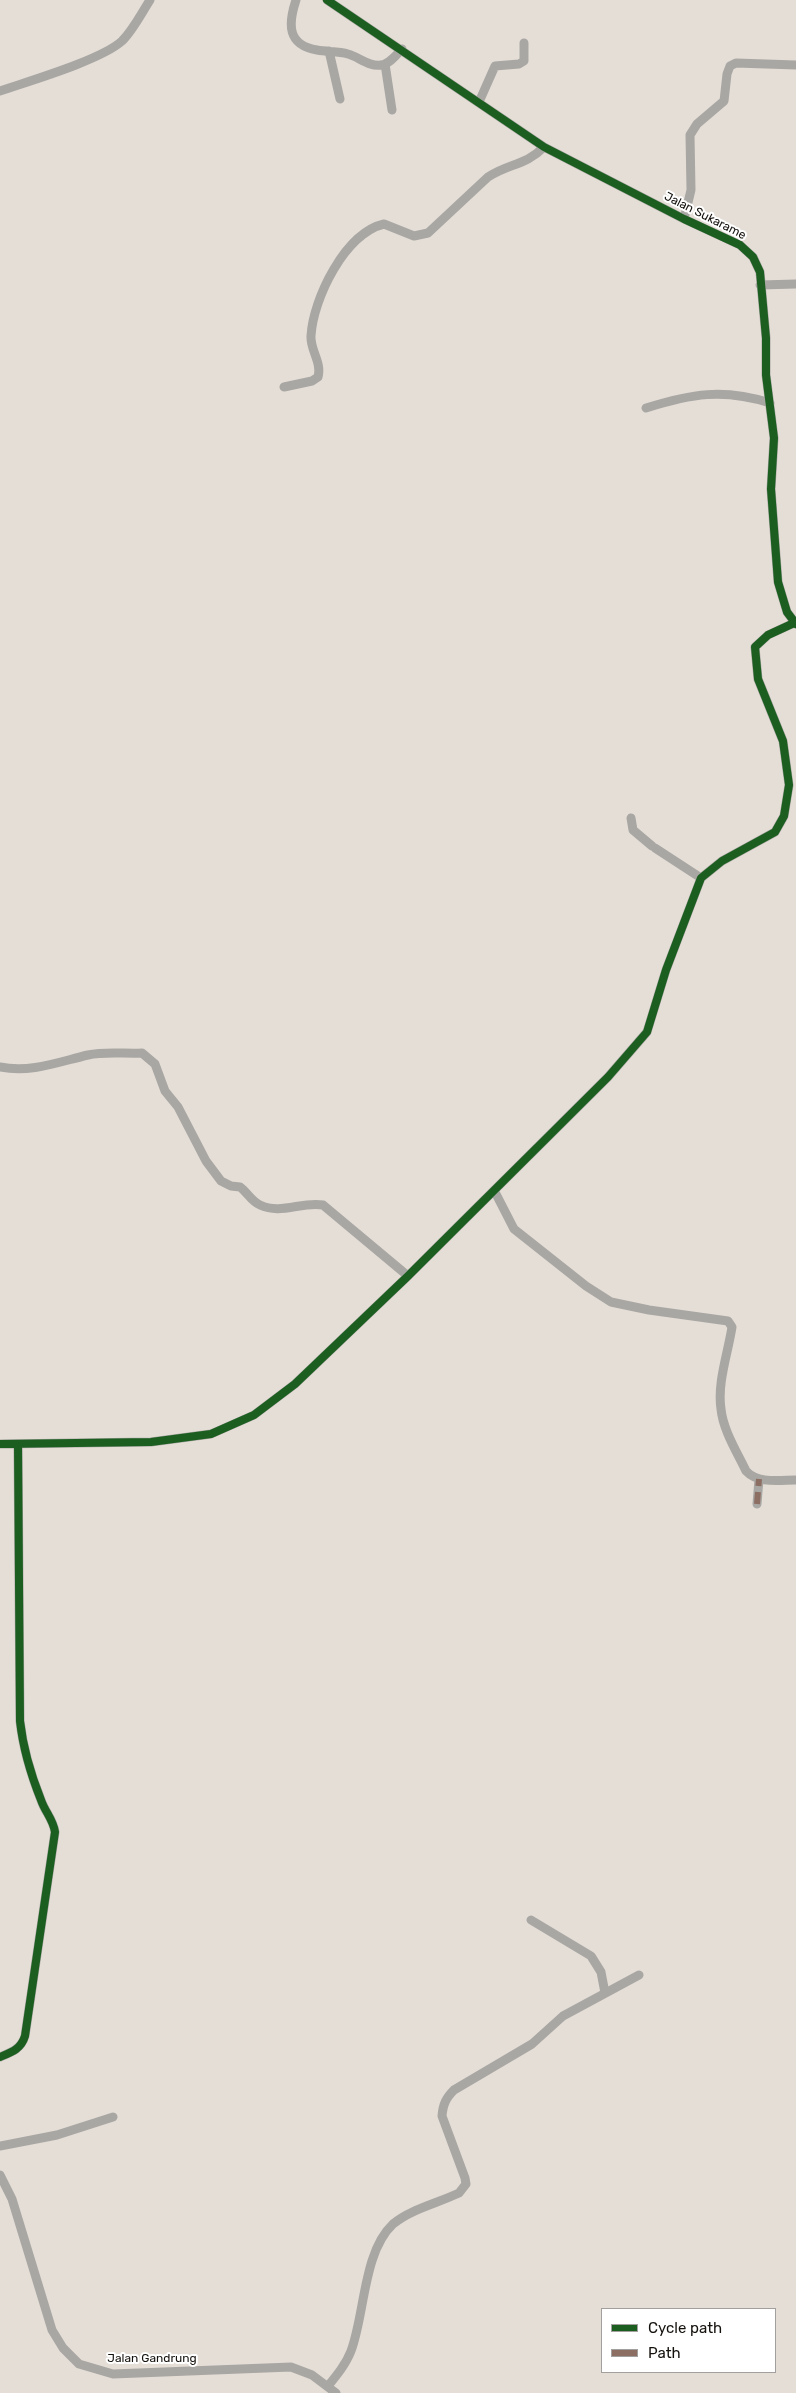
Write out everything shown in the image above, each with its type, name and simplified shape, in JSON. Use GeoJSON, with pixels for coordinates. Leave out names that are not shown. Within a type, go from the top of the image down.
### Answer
{"type":"FeatureCollection","features":[{"type":"Feature","properties":{"kind":"street"},"geometry":{"type":"LineString","coordinates":[[0,91],[94,57],[119,43],[126,36],[150,0]]}},
{"type":"Feature","properties":{"kind":"street"},"geometry":{"type":"LineString","coordinates":[[296,0],[290,19],[293,36],[311,48],[347,54],[373,65],[385,64],[402,49]]}},
{"type":"Feature","properties":{"kind":"street","name":"Jalan Sukarame"},"geometry":{"type":"LineString","coordinates":[[327,0],[544,147],[744,248],[757,263],[774,438],[771,489],[777,574],[787,612],[795,624]]}},
{"type":"Feature","properties":{"kind":"street"},"geometry":{"type":"LineString","coordinates":[[479,102],[495,66],[519,64],[524,61],[524,43]]}},
{"type":"Feature","properties":{"kind":"street"},"geometry":{"type":"LineString","coordinates":[[329,51],[340,99]]}},
{"type":"Feature","properties":{"kind":"street"},"geometry":{"type":"LineString","coordinates":[[684,218],[691,190],[690,135],[697,124],[724,101],[726,74],[730,66],[736,63],[796,65]]}},
{"type":"Feature","properties":{"kind":"street"},"geometry":{"type":"LineString","coordinates":[[385,64],[392,110]]}},
{"type":"Feature","properties":{"kind":"street"},"geometry":{"type":"LineString","coordinates":[[284,388],[312,381],[318,377],[317,357],[311,336],[317,309],[332,272],[352,243],[372,228],[384,224],[414,236],[428,233],[488,177],[497,171],[533,158],[544,147]]}},
{"type":"Feature","properties":{"kind":"street"},"geometry":{"type":"LineString","coordinates":[[760,285],[796,284]]}},
{"type":"Feature","properties":{"kind":"street"},"geometry":{"type":"LineString","coordinates":[[646,408],[668,401],[723,393],[738,394],[770,403]]}},
{"type":"Feature","properties":{"kind":"street"},"geometry":{"type":"LineString","coordinates":[[0,1444],[151,1442],[211,1434],[254,1415],[294,1384],[408,1276],[495,1192],[608,1077],[647,1032],[666,970],[701,878],[722,862],[775,832],[786,810],[789,785],[783,741],[760,688],[755,647],[760,641],[776,630],[795,624]]}},
{"type":"Feature","properties":{"kind":"street"},"geometry":{"type":"LineString","coordinates":[[631,818],[633,830],[654,847],[701,878]]}},
{"type":"Feature","properties":{"kind":"street"},"geometry":{"type":"LineString","coordinates":[[0,1067],[17,1070],[37,1069],[90,1055],[142,1053],[155,1064],[165,1091],[178,1107],[206,1160],[221,1181],[240,1187],[261,1206],[283,1209],[314,1203],[324,1205],[408,1276]]}},
{"type":"Feature","properties":{"kind":"street"},"geometry":{"type":"LineString","coordinates":[[495,1192],[514,1229],[586,1286],[612,1302],[649,1310],[728,1321],[732,1327],[720,1395],[721,1410],[726,1426],[746,1471],[752,1476],[759,1479],[796,1480]]}},
{"type":"Feature","properties":{"kind":"street"},"geometry":{"type":"LineString","coordinates":[[0,2057],[18,2049],[23,2044],[25,2036],[55,1832],[52,1818],[41,1802],[22,1742],[20,1721],[18,1444]]}},
{"type":"Feature","properties":{"kind":"street"},"geometry":{"type":"LineString","coordinates":[[757,1504],[759,1479]]}},
{"type":"Feature","properties":{"kind":"street"},"geometry":{"type":"LineString","coordinates":[[531,1920],[591,1956],[600,1972],[606,1993]]}},
{"type":"Feature","properties":{"kind":"street"},"geometry":{"type":"LineString","coordinates":[[328,2386],[351,2351],[359,2324],[370,2271],[384,2236],[399,2220],[459,2194],[464,2188],[465,2178],[442,2116],[448,2096],[454,2090],[532,2044],[564,2016],[640,1975]]}},
{"type":"Feature","properties":{"kind":"street"},"geometry":{"type":"LineString","coordinates":[[0,2146],[57,2135],[113,2117]]}},
{"type":"Feature","properties":{"kind":"street","name":"Jalan Gandrung"},"geometry":{"type":"LineString","coordinates":[[0,2175],[12,2199],[52,2330],[63,2348],[79,2364],[114,2374],[291,2367],[312,2374],[336,2393]]}},
{"type":"Feature","properties":{"kind":"marked path"},"geometry":{"type":"LineString","coordinates":[[757,1504],[759,1479]]}},
{"type":"Feature","properties":{"kind":"cycle path"},"geometry":{"type":"LineString","coordinates":[[327,0],[544,147],[684,219],[740,245],[753,257],[760,272],[766,338],[766,375],[774,438],[771,489],[778,582],[787,612],[796,624]]}},
{"type":"Feature","properties":{"kind":"cycle path"},"geometry":{"type":"LineString","coordinates":[[0,1444],[151,1442],[211,1434],[254,1415],[295,1384],[408,1276],[608,1077],[647,1032],[666,970],[701,878],[722,861],[775,832],[784,816],[789,785],[783,741],[758,679],[755,647],[768,635],[794,623]]}},
{"type":"Feature","properties":{"kind":"cycle path"},"geometry":{"type":"LineString","coordinates":[[0,2057],[18,2047],[25,2036],[55,1832],[31,1771],[20,1721],[18,1444]]}}]}
